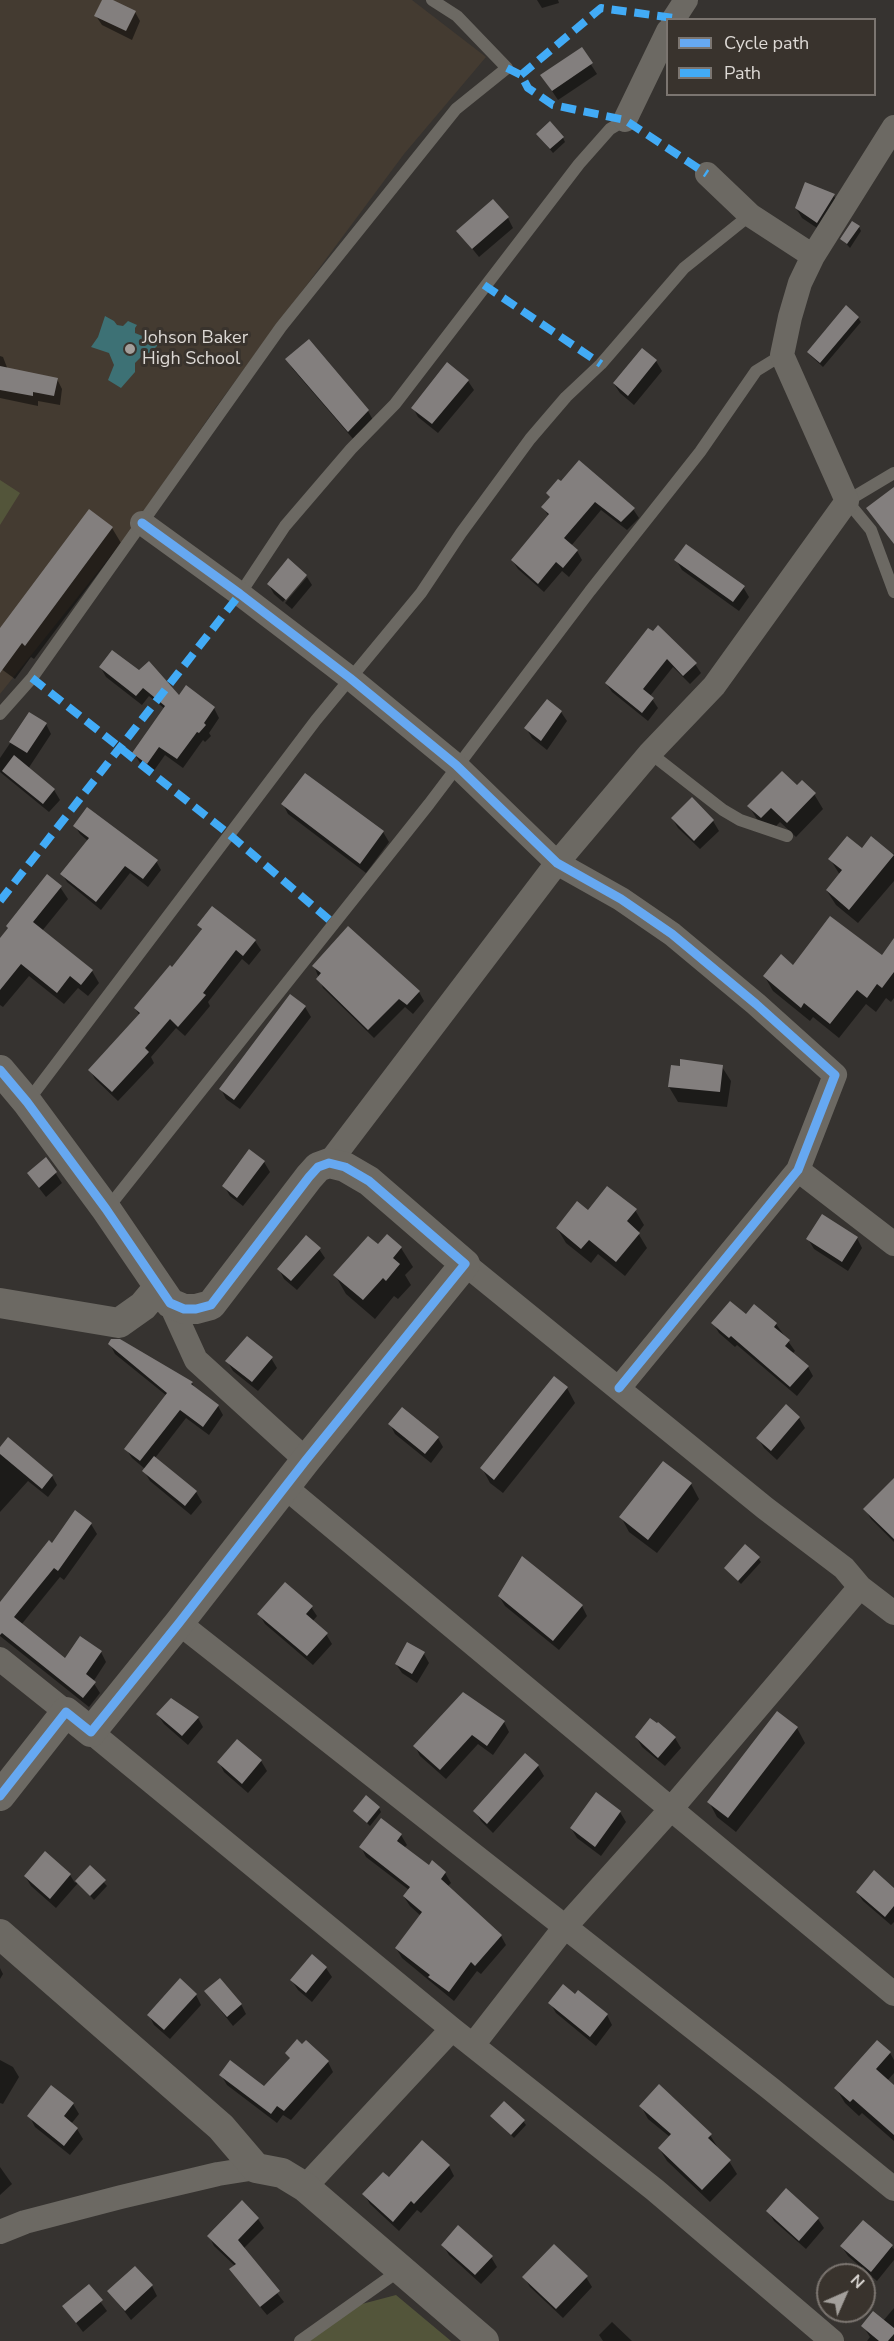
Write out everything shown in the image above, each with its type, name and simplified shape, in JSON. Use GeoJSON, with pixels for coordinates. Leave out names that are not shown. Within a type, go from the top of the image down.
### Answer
{"type":"FeatureCollection","features":[{"type":"Feature","properties":{"kind":"street"},"geometry":{"type":"LineString","coordinates":[[674,18],[686,0]]}},
{"type":"Feature","properties":{"kind":"street"},"geometry":{"type":"LineString","coordinates":[[625,120],[666,35]]}},
{"type":"Feature","properties":{"kind":"street"},"geometry":{"type":"LineString","coordinates":[[164,1295],[184,1308],[196,1309],[211,1305],[309,1176],[318,1167],[328,1163],[557,863],[650,753],[714,686],[847,501],[782,355],[800,283],[813,256],[894,128]]}},
{"type":"Feature","properties":{"kind":"street"},"geometry":{"type":"LineString","coordinates":[[707,174],[750,215],[813,256]]}},
{"type":"Feature","properties":{"kind":"street"},"geometry":{"type":"LineString","coordinates":[[142,523],[350,678],[456,765],[557,863],[621,899],[672,934],[756,1004],[835,1075],[798,1170],[619,1388]]}},
{"type":"Feature","properties":{"kind":"street"},"geometry":{"type":"LineString","coordinates":[[0,1070],[27,1102],[106,1209],[164,1295],[196,1360],[306,1460]]}},
{"type":"Feature","properties":{"kind":"street"},"geometry":{"type":"LineString","coordinates":[[328,1163],[345,1167],[369,1181],[465,1264],[765,1508],[844,1568],[860,1587],[894,1614]]}},
{"type":"Feature","properties":{"kind":"street"},"geometry":{"type":"LineString","coordinates":[[798,1170],[894,1244]]}},
{"type":"Feature","properties":{"kind":"street"},"geometry":{"type":"LineString","coordinates":[[91,1732],[306,1460],[465,1264]]}},
{"type":"Feature","properties":{"kind":"street"},"geometry":{"type":"LineString","coordinates":[[0,1303],[119,1323],[164,1295]]}},
{"type":"Feature","properties":{"kind":"street"},"geometry":{"type":"LineString","coordinates":[[285,1487],[894,1994]]}},
{"type":"Feature","properties":{"kind":"street"},"geometry":{"type":"LineString","coordinates":[[473,2045],[564,1928],[671,1809],[860,1587]]}},
{"type":"Feature","properties":{"kind":"street"},"geometry":{"type":"LineString","coordinates":[[179,1623],[894,2189]]}},
{"type":"Feature","properties":{"kind":"street"},"geometry":{"type":"LineString","coordinates":[[0,1659],[452,2029],[655,2190],[832,2341]]}},
{"type":"Feature","properties":{"kind":"street"},"geometry":{"type":"LineString","coordinates":[[0,1796],[66,1712]]}},
{"type":"Feature","properties":{"kind":"street"},"geometry":{"type":"LineString","coordinates":[[0,1934],[221,2127],[256,2168]]}},
{"type":"Feature","properties":{"kind":"street"},"geometry":{"type":"LineString","coordinates":[[305,2187],[452,2029]]}},
{"type":"Feature","properties":{"kind":"street"},"geometry":{"type":"LineString","coordinates":[[0,2232],[25,2222],[121,2197],[218,2174],[256,2168],[282,2174],[305,2187],[484,2341]]}},
{"type":"Feature","properties":{"kind":"lane"},"geometry":{"type":"LineString","coordinates":[[0,714],[32,678],[281,327],[456,109],[507,68],[457,16],[432,0]]}},
{"type":"Feature","properties":{"kind":"lane"},"geometry":{"type":"LineString","coordinates":[[240,594],[285,526],[351,449],[395,404],[579,164],[610,129],[625,120]]}},
{"type":"Feature","properties":{"kind":"lane"},"geometry":{"type":"LineString","coordinates":[[27,1102],[350,678],[421,593],[461,533],[523,448],[566,397],[601,364],[684,268],[750,215]]}},
{"type":"Feature","properties":{"kind":"lane"},"geometry":{"type":"LineString","coordinates":[[106,1209],[421,813],[699,452],[756,371],[782,355]]}},
{"type":"Feature","properties":{"kind":"lane"},"geometry":{"type":"LineString","coordinates":[[894,473],[847,501],[870,530],[894,592]]}},
{"type":"Feature","properties":{"kind":"lane"},"geometry":{"type":"LineString","coordinates":[[650,753],[723,810],[740,820],[787,836]]}},
{"type":"Feature","properties":{"kind":"lane"},"geometry":{"type":"LineString","coordinates":[[300,2341],[401,2269]]}},
{"type":"Feature","properties":{"kind":"shaded area","name":"Johson Baker High School"},"geometry":{"type":"Polygon","coordinates":[[[0,0],[412,0],[486,57],[404,154],[216,407],[126,537],[0,694],[0,0]]]}},
{"type":"Feature","properties":{"kind":"green space"},"geometry":{"type":"Polygon","coordinates":[[[0,480],[20,493],[0,525],[0,480]]]}},
{"type":"Feature","properties":{"kind":"green space"},"geometry":{"type":"Polygon","coordinates":[[[396,2295],[451,2341],[309,2341],[358,2305],[396,2295]]]}},
{"type":"Feature","properties":{"kind":"water"},"geometry":{"type":"Polygon","coordinates":[[[105,316],[117,325],[123,326],[128,321],[137,325],[135,333],[145,337],[152,332],[158,338],[157,346],[135,363],[135,372],[121,388],[108,380],[114,365],[109,353],[91,347],[98,337],[105,316]]]}},
{"type":"Feature","properties":{"kind":"building"},"geometry":{"type":"Polygon","coordinates":[[[102,0],[113,0],[136,11],[126,31],[94,16],[102,0]]]}},
{"type":"Feature","properties":{"kind":"building"},"geometry":{"type":"Polygon","coordinates":[[[582,47],[593,63],[552,91],[540,75],[582,47]]]}},
{"type":"Feature","properties":{"kind":"building"},"geometry":{"type":"Polygon","coordinates":[[[550,121],[564,137],[550,149],[536,134],[550,121]]]}},
{"type":"Feature","properties":{"kind":"building"},"geometry":{"type":"Polygon","coordinates":[[[805,182],[835,194],[817,223],[795,208],[805,182]]]}},
{"type":"Feature","properties":{"kind":"building"},"geometry":{"type":"Polygon","coordinates":[[[493,199],[509,217],[472,249],[456,231],[493,199]]]}},
{"type":"Feature","properties":{"kind":"building"},"geometry":{"type":"Polygon","coordinates":[[[852,221],[860,226],[847,244],[840,239],[852,221]]]}},
{"type":"Feature","properties":{"kind":"building"},"geometry":{"type":"Polygon","coordinates":[[[846,305],[859,317],[820,363],[807,352],[846,305]]]}},
{"type":"Feature","properties":{"kind":"building"},"geometry":{"type":"Polygon","coordinates":[[[309,339],[369,410],[348,432],[285,359],[309,339]]]}},
{"type":"Feature","properties":{"kind":"building"},"geometry":{"type":"Polygon","coordinates":[[[642,348],[657,360],[628,396],[613,383],[642,348]]]}},
{"type":"Feature","properties":{"kind":"building"},"geometry":{"type":"Polygon","coordinates":[[[447,362],[469,380],[432,424],[411,408],[447,362]]]}},
{"type":"Feature","properties":{"kind":"building"},"geometry":{"type":"Polygon","coordinates":[[[0,366],[58,378],[54,396],[33,392],[33,396],[0,390],[0,366]]]}},
{"type":"Feature","properties":{"kind":"building"},"geometry":{"type":"Polygon","coordinates":[[[579,460],[635,508],[621,522],[595,502],[564,538],[578,550],[563,568],[556,562],[538,584],[511,560],[549,514],[541,507],[550,497],[546,493],[558,479],[561,481],[579,460]]]}},
{"type":"Feature","properties":{"kind":"building"},"geometry":{"type":"Polygon","coordinates":[[[894,487],[894,544],[866,508],[894,487]]]}},
{"type":"Feature","properties":{"kind":"building"},"geometry":{"type":"Polygon","coordinates":[[[89,509],[113,527],[25,646],[22,643],[0,673],[0,628],[89,509]]]}},
{"type":"Feature","properties":{"kind":"building"},"geometry":{"type":"Polygon","coordinates":[[[686,544],[745,586],[733,602],[674,560],[686,544]]]}},
{"type":"Feature","properties":{"kind":"building"},"geometry":{"type":"Polygon","coordinates":[[[288,558],[307,575],[286,600],[267,584],[288,558]]]}},
{"type":"Feature","properties":{"kind":"building"},"geometry":{"type":"Polygon","coordinates":[[[658,625],[697,663],[683,676],[667,659],[643,689],[654,698],[642,713],[605,683],[648,628],[653,631],[658,625]]]}},
{"type":"Feature","properties":{"kind":"building"},"geometry":{"type":"Polygon","coordinates":[[[112,650],[139,670],[149,661],[179,695],[186,685],[215,707],[204,723],[206,725],[199,733],[197,732],[177,759],[159,747],[147,764],[132,753],[165,706],[143,688],[136,696],[99,667],[112,650]]]}},
{"type":"Feature","properties":{"kind":"building"},"geometry":{"type":"Polygon","coordinates":[[[547,699],[562,711],[541,741],[524,728],[547,699]]]}},
{"type":"Feature","properties":{"kind":"building"},"geometry":{"type":"Polygon","coordinates":[[[29,712],[47,723],[27,753],[9,742],[29,712]]]}},
{"type":"Feature","properties":{"kind":"building"},"geometry":{"type":"Polygon","coordinates":[[[14,755],[55,789],[43,804],[2,771],[14,755]]]}},
{"type":"Feature","properties":{"kind":"building"},"geometry":{"type":"Polygon","coordinates":[[[782,771],[797,785],[802,780],[816,793],[787,823],[771,808],[761,818],[747,806],[782,771]]]}},
{"type":"Feature","properties":{"kind":"building"},"geometry":{"type":"Polygon","coordinates":[[[305,773],[384,831],[360,864],[281,804],[305,773]]]}},
{"type":"Feature","properties":{"kind":"building"},"geometry":{"type":"Polygon","coordinates":[[[692,797],[714,820],[694,841],[671,818],[692,797]]]}},
{"type":"Feature","properties":{"kind":"building"},"geometry":{"type":"Polygon","coordinates":[[[87,807],[158,860],[143,879],[125,866],[96,902],[60,874],[89,838],[73,826],[87,807]]]}},
{"type":"Feature","properties":{"kind":"building"},"geometry":{"type":"Polygon","coordinates":[[[847,836],[862,848],[871,836],[894,855],[849,910],[826,890],[842,870],[828,859],[847,836]]]}},
{"type":"Feature","properties":{"kind":"building"},"geometry":{"type":"Polygon","coordinates":[[[47,874],[62,886],[33,922],[93,970],[81,985],[70,976],[57,993],[21,964],[0,990],[0,938],[8,928],[6,926],[47,874]]]}},
{"type":"Feature","properties":{"kind":"building"},"geometry":{"type":"Polygon","coordinates":[[[212,906],[256,940],[243,956],[236,950],[203,993],[206,995],[178,1027],[170,1019],[145,1048],[149,1052],[112,1092],[88,1070],[140,1013],[134,1008],[170,965],[172,967],[202,929],[197,925],[212,906]]]}},
{"type":"Feature","properties":{"kind":"building"},"geometry":{"type":"Polygon","coordinates":[[[830,916],[882,955],[894,938],[894,972],[882,988],[877,984],[867,998],[857,990],[830,1024],[804,1003],[801,1008],[763,976],[781,954],[793,965],[830,916]]]}},
{"type":"Feature","properties":{"kind":"building"},"geometry":{"type":"Polygon","coordinates":[[[348,926],[420,991],[407,1005],[399,999],[368,1030],[316,979],[321,973],[312,966],[348,926]]]}},
{"type":"Feature","properties":{"kind":"building"},"geometry":{"type":"Polygon","coordinates":[[[290,994],[306,1006],[234,1100],[219,1089],[290,994]]]}},
{"type":"Feature","properties":{"kind":"building"},"geometry":{"type":"Polygon","coordinates":[[[680,1059],[723,1065],[720,1092],[668,1087],[671,1065],[680,1066],[680,1059]]]}},
{"type":"Feature","properties":{"kind":"building"},"geometry":{"type":"Polygon","coordinates":[[[249,1149],[265,1161],[237,1198],[222,1186],[249,1149]]]}},
{"type":"Feature","properties":{"kind":"building"},"geometry":{"type":"Polygon","coordinates":[[[46,1157],[57,1172],[39,1188],[27,1173],[46,1157]]]}},
{"type":"Feature","properties":{"kind":"building"},"geometry":{"type":"Polygon","coordinates":[[[607,1186],[637,1209],[627,1221],[640,1233],[616,1262],[589,1240],[581,1249],[556,1228],[577,1201],[588,1210],[607,1186]]]}},
{"type":"Feature","properties":{"kind":"building"},"geometry":{"type":"Polygon","coordinates":[[[822,1214],[858,1237],[842,1262],[806,1239],[822,1214]]]}},
{"type":"Feature","properties":{"kind":"building"},"geometry":{"type":"Polygon","coordinates":[[[387,1234],[402,1247],[393,1258],[400,1264],[386,1281],[383,1278],[363,1300],[333,1275],[368,1236],[378,1244],[387,1234]]]}},
{"type":"Feature","properties":{"kind":"building"},"geometry":{"type":"Polygon","coordinates":[[[306,1235],[321,1248],[291,1281],[277,1269],[306,1235]]]}},
{"type":"Feature","properties":{"kind":"building"},"geometry":{"type":"Polygon","coordinates":[[[730,1301],[746,1314],[754,1304],[777,1323],[774,1327],[790,1340],[785,1346],[809,1366],[790,1387],[731,1336],[729,1338],[711,1323],[730,1301]]]}},
{"type":"Feature","properties":{"kind":"building"},"geometry":{"type":"Polygon","coordinates":[[[247,1336],[273,1357],[252,1382],[225,1361],[247,1336]]]}},
{"type":"Feature","properties":{"kind":"building"},"geometry":{"type":"Polygon","coordinates":[[[111,1339],[120,1339],[193,1382],[191,1384],[219,1405],[203,1427],[180,1410],[140,1461],[124,1449],[167,1393],[108,1344],[111,1339]]]}},
{"type":"Feature","properties":{"kind":"building"},"geometry":{"type":"Polygon","coordinates":[[[554,1376],[568,1387],[494,1480],[480,1468],[554,1376]]]}},
{"type":"Feature","properties":{"kind":"building"},"geometry":{"type":"Polygon","coordinates":[[[786,1404],[800,1417],[771,1451],[756,1438],[786,1404]]]}},
{"type":"Feature","properties":{"kind":"building"},"geometry":{"type":"Polygon","coordinates":[[[402,1407],[439,1437],[425,1454],[388,1424],[402,1407]]]}},
{"type":"Feature","properties":{"kind":"building"},"geometry":{"type":"Polygon","coordinates":[[[8,1437],[53,1475],[42,1489],[0,1454],[0,1447],[8,1437]]]}},
{"type":"Feature","properties":{"kind":"building"},"geometry":{"type":"Polygon","coordinates":[[[154,1456],[197,1491],[185,1506],[142,1471],[154,1456]]]}},
{"type":"Feature","properties":{"kind":"building"},"geometry":{"type":"Polygon","coordinates":[[[663,1461],[692,1483],[648,1540],[619,1517],[663,1461]]]}},
{"type":"Feature","properties":{"kind":"building"},"geometry":{"type":"Polygon","coordinates":[[[894,1478],[894,1539],[863,1509],[894,1478]]]}},
{"type":"Feature","properties":{"kind":"building"},"geometry":{"type":"Polygon","coordinates":[[[75,1510],[92,1523],[58,1571],[54,1568],[14,1617],[65,1658],[80,1636],[102,1651],[86,1674],[96,1682],[83,1698],[2,1633],[0,1635],[0,1602],[49,1540],[52,1543],[75,1510]]]}},
{"type":"Feature","properties":{"kind":"building"},"geometry":{"type":"Polygon","coordinates":[[[745,1544],[760,1557],[738,1581],[724,1568],[745,1544]]]}},
{"type":"Feature","properties":{"kind":"building"},"geometry":{"type":"Polygon","coordinates":[[[522,1556],[583,1605],[553,1641],[498,1596],[522,1556]]]}},
{"type":"Feature","properties":{"kind":"building"},"geometry":{"type":"Polygon","coordinates":[[[285,1582],[313,1606],[306,1614],[328,1633],[307,1656],[257,1614],[285,1582]]]}},
{"type":"Feature","properties":{"kind":"building"},"geometry":{"type":"Polygon","coordinates":[[[407,1642],[425,1652],[412,1674],[395,1664],[407,1642]]]}},
{"type":"Feature","properties":{"kind":"building"},"geometry":{"type":"Polygon","coordinates":[[[463,1692],[505,1721],[487,1746],[472,1735],[440,1770],[413,1746],[463,1692]]]}},
{"type":"Feature","properties":{"kind":"building"},"geometry":{"type":"Polygon","coordinates":[[[171,1698],[199,1717],[182,1736],[156,1714],[171,1698]]]}},
{"type":"Feature","properties":{"kind":"building"},"geometry":{"type":"Polygon","coordinates":[[[777,1711],[798,1727],[728,1818],[707,1802],[777,1711]]]}},
{"type":"Feature","properties":{"kind":"building"},"geometry":{"type":"Polygon","coordinates":[[[650,1718],[676,1737],[658,1758],[635,1737],[650,1718]]]}},
{"type":"Feature","properties":{"kind":"building"},"geometry":{"type":"Polygon","coordinates":[[[237,1739],[262,1760],[242,1784],[217,1762],[237,1739]]]}},
{"type":"Feature","properties":{"kind":"building"},"geometry":{"type":"Polygon","coordinates":[[[525,1753],[539,1765],[487,1824],[473,1811],[525,1753]]]}},
{"type":"Feature","properties":{"kind":"building"},"geometry":{"type":"Polygon","coordinates":[[[596,1792],[621,1811],[595,1847],[570,1828],[596,1792]]]}},
{"type":"Feature","properties":{"kind":"building"},"geometry":{"type":"Polygon","coordinates":[[[366,1795],[380,1807],[367,1823],[353,1811],[366,1795]]]}},
{"type":"Feature","properties":{"kind":"building"},"geometry":{"type":"Polygon","coordinates":[[[381,1818],[402,1834],[397,1841],[429,1865],[432,1860],[446,1872],[441,1879],[502,1935],[475,1966],[471,1962],[449,1992],[395,1948],[422,1912],[403,1896],[410,1887],[359,1847],[381,1818]]]}},
{"type":"Feature","properties":{"kind":"building"},"geometry":{"type":"Polygon","coordinates":[[[45,1851],[71,1874],[50,1899],[24,1876],[45,1851]]]}},
{"type":"Feature","properties":{"kind":"building"},"geometry":{"type":"Polygon","coordinates":[[[90,1865],[106,1880],[90,1896],[75,1881],[90,1865]]]}},
{"type":"Feature","properties":{"kind":"building"},"geometry":{"type":"Polygon","coordinates":[[[874,1870],[894,1888],[894,1906],[885,1917],[856,1892],[874,1870]]]}},
{"type":"Feature","properties":{"kind":"building"},"geometry":{"type":"Polygon","coordinates":[[[312,1954],[327,1967],[306,1993],[290,1980],[312,1954]]]}},
{"type":"Feature","properties":{"kind":"building"},"geometry":{"type":"Polygon","coordinates":[[[180,1978],[197,1994],[164,2030],[147,2015],[180,1978]]]}},
{"type":"Feature","properties":{"kind":"building"},"geometry":{"type":"Polygon","coordinates":[[[220,1978],[242,2004],[227,2017],[204,1991],[220,1978]]]}},
{"type":"Feature","properties":{"kind":"building"},"geometry":{"type":"Polygon","coordinates":[[[563,1984],[575,1994],[578,1990],[608,2014],[590,2037],[548,2003],[563,1984]]]}},
{"type":"Feature","properties":{"kind":"building"},"geometry":{"type":"Polygon","coordinates":[[[297,2039],[302,2044],[306,2040],[329,2061],[284,2111],[277,2106],[271,2114],[219,2075],[230,2060],[264,2086],[290,2058],[285,2053],[297,2039]]]}},
{"type":"Feature","properties":{"kind":"building"},"geometry":{"type":"Polygon","coordinates":[[[877,2040],[891,2052],[876,2069],[894,2085],[894,2135],[853,2099],[850,2102],[834,2088],[877,2040]]]}},
{"type":"Feature","properties":{"kind":"building"},"geometry":{"type":"Polygon","coordinates":[[[659,2084],[712,2134],[708,2138],[731,2160],[702,2190],[658,2148],[671,2134],[639,2106],[659,2084]]]}},
{"type":"Feature","properties":{"kind":"building"},"geometry":{"type":"Polygon","coordinates":[[[51,2085],[74,2103],[64,2116],[78,2128],[64,2146],[27,2116],[51,2085]]]}},
{"type":"Feature","properties":{"kind":"building"},"geometry":{"type":"Polygon","coordinates":[[[504,2101],[525,2120],[511,2135],[490,2116],[504,2101]]]}},
{"type":"Feature","properties":{"kind":"building"},"geometry":{"type":"Polygon","coordinates":[[[422,2140],[450,2165],[414,2204],[411,2201],[393,2222],[362,2194],[383,2172],[389,2177],[422,2140]]]}},
{"type":"Feature","properties":{"kind":"building"},"geometry":{"type":"Polygon","coordinates":[[[786,2188],[819,2218],[799,2241],[766,2211],[786,2188]]]}},
{"type":"Feature","properties":{"kind":"building"},"geometry":{"type":"Polygon","coordinates":[[[242,2200],[259,2218],[238,2240],[280,2291],[260,2307],[229,2269],[236,2264],[207,2236],[242,2200]]]}},
{"type":"Feature","properties":{"kind":"building"},"geometry":{"type":"Polygon","coordinates":[[[863,2220],[893,2245],[876,2266],[876,2263],[860,2263],[840,2246],[863,2220]]]}},
{"type":"Feature","properties":{"kind":"building"},"geometry":{"type":"Polygon","coordinates":[[[458,2225],[493,2256],[475,2275],[441,2245],[458,2225]]]}},
{"type":"Feature","properties":{"kind":"building"},"geometry":{"type":"Polygon","coordinates":[[[554,2244],[588,2276],[556,2309],[522,2277],[554,2244]]]}},
{"type":"Feature","properties":{"kind":"building"},"geometry":{"type":"Polygon","coordinates":[[[135,2266],[153,2285],[125,2311],[107,2291],[135,2266]]]}},
{"type":"Feature","properties":{"kind":"building"},"geometry":{"type":"Polygon","coordinates":[[[89,2284],[103,2300],[76,2323],[62,2306],[89,2284]]]}},
{"type":"Feature","properties":{"kind":"building"},"geometry":{"type":"Polygon","coordinates":[[[876,2313],[894,2328],[894,2334],[888,2341],[879,2341],[861,2326],[863,2323],[876,2323],[876,2313]]]}},
{"type":"Feature","properties":{"kind":"marked path"},"geometry":{"type":"LineString","coordinates":[[521,75],[601,8],[674,18]]}},
{"type":"Feature","properties":{"kind":"marked path"},"geometry":{"type":"LineString","coordinates":[[507,68],[521,75],[528,88],[553,105],[625,120],[707,174]]}},
{"type":"Feature","properties":{"kind":"marked path"},"geometry":{"type":"LineString","coordinates":[[484,285],[601,364]]}},
{"type":"Feature","properties":{"kind":"marked path"},"geometry":{"type":"LineString","coordinates":[[0,901],[240,594]]}},
{"type":"Feature","properties":{"kind":"marked path"},"geometry":{"type":"LineString","coordinates":[[32,678],[230,835],[333,923]]}},
{"type":"Feature","properties":{"kind":"cycle path"},"geometry":{"type":"LineString","coordinates":[[142,523],[350,678],[456,765],[557,863],[621,899],[672,934],[756,1004],[835,1075],[798,1170],[619,1388]]}},
{"type":"Feature","properties":{"kind":"cycle path"},"geometry":{"type":"LineString","coordinates":[[0,1070],[27,1102],[106,1209],[170,1303],[184,1309],[211,1305],[309,1177],[318,1167],[329,1163],[345,1167],[369,1181],[465,1264],[306,1460],[91,1732],[66,1712],[0,1796]]}},
{"type":"Feature","properties":{"kind":"place","name":"Johson Baker High School"},"geometry":{"type":"Point","coordinates":[130,349]}}]}
